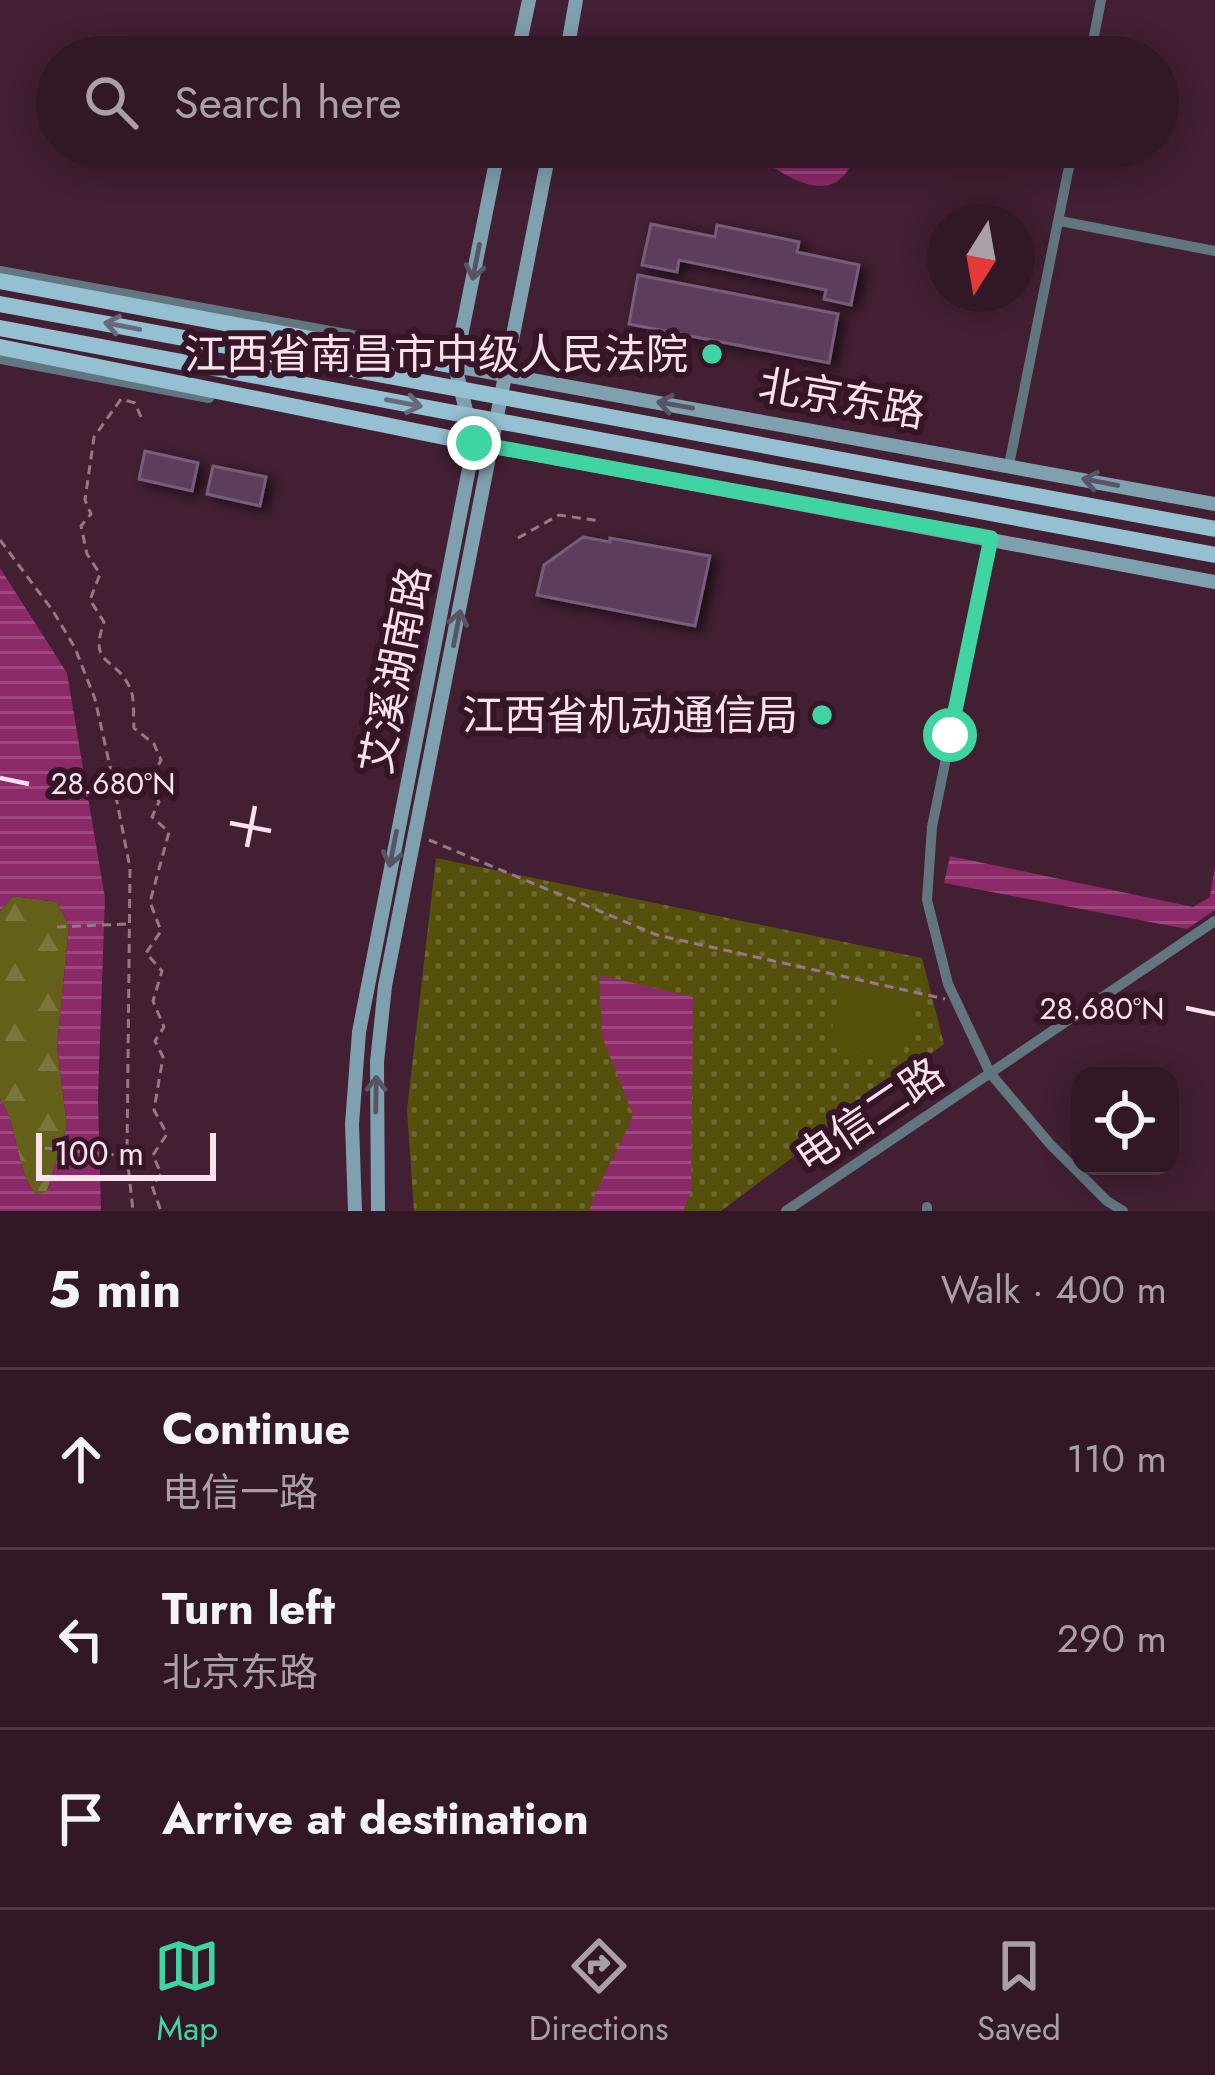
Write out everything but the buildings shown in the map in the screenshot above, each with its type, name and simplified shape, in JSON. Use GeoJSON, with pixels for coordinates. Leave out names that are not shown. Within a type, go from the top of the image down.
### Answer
{"type":"FeatureCollection","features":[{"type":"Feature","properties":{"kind":"main road"},"geometry":{"type":"LineString","coordinates":[[522,36],[529,0]]}},
{"type":"Feature","properties":{"kind":"main road"},"geometry":{"type":"LineString","coordinates":[[570,36],[576,0]]}},
{"type":"Feature","properties":{"kind":"main road","name":"艾溪湖南路"},"geometry":{"type":"LineString","coordinates":[[378,1211],[376,1062],[386,986],[484,444],[455,366],[495,168]]}},
{"type":"Feature","properties":{"kind":"main road","name":"艾溪湖南路"},"geometry":{"type":"LineString","coordinates":[[355,1211],[352,1124],[358,1032],[484,444],[507,374],[546,168]]}},
{"type":"Feature","properties":{"kind":"main road"},"geometry":{"type":"LineString","coordinates":[[0,281],[455,366]]}},
{"type":"Feature","properties":{"kind":"main road","name":"北京东路"},"geometry":{"type":"LineString","coordinates":[[0,304],[1215,529]]}},
{"type":"Feature","properties":{"kind":"main road","name":"北京东路"},"geometry":{"type":"LineString","coordinates":[[0,328],[1215,555]]}},
{"type":"Feature","properties":{"kind":"main road"},"geometry":{"type":"LineString","coordinates":[[0,347],[81,368],[1215,582]]}},
{"type":"Feature","properties":{"kind":"main road","name":"北京东路"},"geometry":{"type":"LineString","coordinates":[[455,366],[1215,504]]}},
{"type":"Feature","properties":{"kind":"street"},"geometry":{"type":"LineString","coordinates":[[1094,36],[1101,0]]}},
{"type":"Feature","properties":{"kind":"street"},"geometry":{"type":"LineString","coordinates":[[1009,465],[1069,168]]}},
{"type":"Feature","properties":{"kind":"street"},"geometry":{"type":"LineString","coordinates":[[1060,221],[1215,250]]}},
{"type":"Feature","properties":{"kind":"street"},"geometry":{"type":"LineString","coordinates":[[0,271],[424,349],[455,366]]}},
{"type":"Feature","properties":{"kind":"street"},"geometry":{"type":"LineString","coordinates":[[0,359],[81,368]]}},
{"type":"Feature","properties":{"kind":"street"},"geometry":{"type":"LineString","coordinates":[[991,538],[931,845],[927,900],[956,1002],[990,1073],[1050,1144],[1123,1211]]}},
{"type":"Feature","properties":{"kind":"street","name":"电信二路"},"geometry":{"type":"LineString","coordinates":[[786,1211],[1215,921]]}},
{"type":"Feature","properties":{"kind":"path"},"geometry":{"type":"LineString","coordinates":[[141,417],[135,403],[122,399],[94,436],[85,500],[92,514],[81,526],[87,554],[100,574],[89,600],[104,622],[98,654],[132,690],[134,728],[154,744],[161,760],[150,781],[159,802],[152,817],[169,832],[150,902],[161,931],[146,953],[162,971],[153,1000],[164,1027],[155,1041],[163,1057],[154,1110],[167,1134],[153,1155],[161,1174],[152,1186],[161,1211]]}},
{"type":"Feature","properties":{"kind":"path"},"geometry":{"type":"LineString","coordinates":[[518,538],[559,515],[600,521]]}},
{"type":"Feature","properties":{"kind":"path"},"geometry":{"type":"LineString","coordinates":[[0,540],[53,610],[75,648],[95,699],[130,868],[127,1156],[133,1211]]}},
{"type":"Feature","properties":{"kind":"path"},"geometry":{"type":"LineString","coordinates":[[416,834],[657,935],[956,1002]]}},
{"type":"Feature","properties":{"kind":"path"},"geometry":{"type":"LineString","coordinates":[[60,927],[128,924]]}},
{"type":"Feature","properties":{"kind":"path"},"geometry":{"type":"LineString","coordinates":[[49,1149],[127,1156]]}},
{"type":"Feature","properties":{"kind":"shaded area"},"geometry":{"type":"Polygon","coordinates":[[[774,168],[849,168],[824,186],[774,168]]]}},
{"type":"Feature","properties":{"kind":"shaded area"},"geometry":{"type":"Polygon","coordinates":[[[0,568],[67,673],[105,898],[98,1097],[101,1211],[0,1211],[0,1099],[36,1195],[47,1191],[67,1126],[57,1046],[69,926],[57,902],[13,896],[0,911],[0,568]]]}},
{"type":"Feature","properties":{"kind":"shaded area"},"geometry":{"type":"Polygon","coordinates":[[[950,856],[1193,907],[1210,897],[1215,866],[1215,910],[1187,929],[944,883],[950,856]]]}},
{"type":"Feature","properties":{"kind":"shaded area"},"geometry":{"type":"Polygon","coordinates":[[[436,858],[922,958],[944,1044],[721,1211],[414,1211],[407,1110],[436,858]]]}},
{"type":"Feature","properties":{"kind":"shaded area"},"geometry":{"type":"Polygon","coordinates":[[[599,975],[693,997],[691,1191],[683,1211],[589,1211],[633,1115],[602,1036],[599,975]]]}},
{"type":"Feature","properties":{"kind":"shaded area"},"geometry":{"type":"Polygon","coordinates":[[[841,978],[916,992],[902,1061],[829,1047],[841,978]]]}},
{"type":"Feature","properties":{"kind":"green space"},"geometry":{"type":"Polygon","coordinates":[[[13,896],[57,902],[69,926],[57,1046],[67,1126],[47,1191],[36,1195],[0,1099],[0,911],[13,896]]]}},
{"type":"Feature","properties":{"kind":"place","name":"江西省南昌市中级人民法院"},"geometry":{"type":"Point","coordinates":[712,354]}},
{"type":"Feature","properties":{"kind":"place","name":"江西省机动通信局"},"geometry":{"type":"Point","coordinates":[822,715]}},
{"type":"Feature","properties":{"kind":"route"},"geometry":{"type":"LineString","coordinates":[[474,443],[991,538],[950,735]]}}]}
